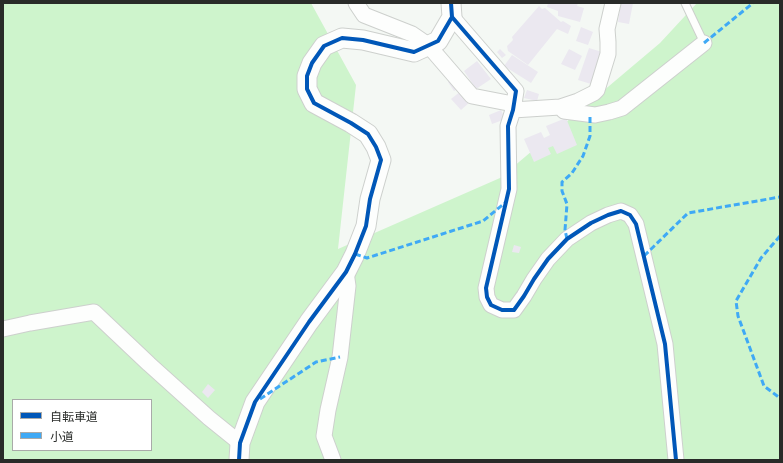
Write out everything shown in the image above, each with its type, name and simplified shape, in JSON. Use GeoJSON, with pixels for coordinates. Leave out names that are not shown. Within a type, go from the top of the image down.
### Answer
{"type":"FeatureCollection","features":[{"type":"Feature","properties":{"kind":"street"},"geometry":{"type":"LineString","coordinates":[[356,3],[364,15],[412,34],[428,45],[472,96],[513,107],[560,107],[588,96],[597,90],[608,54],[607,29],[613,3]]}},
{"type":"Feature","properties":{"kind":"street"},"geometry":{"type":"LineString","coordinates":[[240,451],[255,402],[309,322],[346,272],[355,254],[366,226],[370,199],[381,160],[376,147],[368,134],[314,103],[307,89],[307,76],[312,63],[324,46],[342,38],[363,40],[414,52],[438,41],[452,10],[516,91],[508,126],[509,189],[486,288],[487,297],[491,305],[502,310],[514,310],[548,259],[567,239],[591,223],[608,215],[620,211],[630,215],[636,224],[665,344],[676,460]]}},
{"type":"Feature","properties":{"kind":"street"},"geometry":{"type":"LineString","coordinates":[[560,107],[564,111],[595,115],[622,108],[704,42]]}},
{"type":"Feature","properties":{"kind":"street"},"geometry":{"type":"LineString","coordinates":[[333,460],[324,436],[328,410],[340,357],[348,286],[346,272]]}},
{"type":"Feature","properties":{"kind":"street"},"geometry":{"type":"LineString","coordinates":[[3,329],[94,312],[149,364],[210,418],[240,451]]}},
{"type":"Feature","properties":{"kind":"lane"},"geometry":{"type":"LineString","coordinates":[[685,3],[704,42]]}},
{"type":"Feature","properties":{"kind":"green space"},"geometry":{"type":"Polygon","coordinates":[[[3,3],[311,3],[356,85],[338,249],[500,178],[660,43],[697,3],[780,3],[780,460],[3,460],[3,3]]]}},
{"type":"Feature","properties":{"kind":"building"},"geometry":{"type":"Polygon","coordinates":[[[548,3],[578,3],[577,6],[584,8],[580,22],[558,16],[558,11],[547,7],[548,3]]]}},
{"type":"Feature","properties":{"kind":"building"},"geometry":{"type":"Polygon","coordinates":[[[621,3],[633,3],[629,24],[618,22],[621,3]]]}},
{"type":"Feature","properties":{"kind":"building"},"geometry":{"type":"Polygon","coordinates":[[[539,6],[542,9],[545,8],[561,22],[563,21],[571,26],[568,34],[557,29],[528,65],[508,51],[507,46],[513,40],[512,37],[539,6]]]}},
{"type":"Feature","properties":{"kind":"building"},"geometry":{"type":"Polygon","coordinates":[[[581,27],[593,32],[588,45],[576,41],[581,27]]]}},
{"type":"Feature","properties":{"kind":"building"},"geometry":{"type":"Polygon","coordinates":[[[589,48],[602,52],[591,84],[578,80],[589,48]]]}},
{"type":"Feature","properties":{"kind":"building"},"geometry":{"type":"Polygon","coordinates":[[[500,49],[506,55],[502,58],[497,52],[500,49]]]}},
{"type":"Feature","properties":{"kind":"building"},"geometry":{"type":"Polygon","coordinates":[[[569,49],[582,56],[575,70],[561,64],[569,49]]]}},
{"type":"Feature","properties":{"kind":"building"},"geometry":{"type":"Polygon","coordinates":[[[512,55],[538,72],[531,83],[504,66],[512,55]]]}},
{"type":"Feature","properties":{"kind":"building"},"geometry":{"type":"Polygon","coordinates":[[[477,61],[491,79],[476,89],[464,71],[477,61]]]}},
{"type":"Feature","properties":{"kind":"building"},"geometry":{"type":"Polygon","coordinates":[[[451,79],[458,89],[454,91],[448,82],[451,79]]]}},
{"type":"Feature","properties":{"kind":"building"},"geometry":{"type":"Polygon","coordinates":[[[527,90],[539,94],[537,101],[524,98],[527,90]]]}},
{"type":"Feature","properties":{"kind":"building"},"geometry":{"type":"Polygon","coordinates":[[[461,91],[470,102],[461,110],[451,99],[461,91]]]}},
{"type":"Feature","properties":{"kind":"building"},"geometry":{"type":"Polygon","coordinates":[[[501,110],[504,116],[503,120],[492,124],[489,115],[501,110]]]}},
{"type":"Feature","properties":{"kind":"building"},"geometry":{"type":"Polygon","coordinates":[[[566,118],[577,145],[557,154],[553,146],[548,148],[551,154],[534,162],[524,139],[541,132],[544,138],[550,135],[546,126],[566,118]]]}},
{"type":"Feature","properties":{"kind":"building"},"geometry":{"type":"Polygon","coordinates":[[[514,245],[521,247],[519,253],[512,252],[514,245]]]}},
{"type":"Feature","properties":{"kind":"building"},"geometry":{"type":"Polygon","coordinates":[[[208,384],[215,390],[208,398],[202,392],[208,384]]]}},
{"type":"Feature","properties":{"kind":"marked path"},"geometry":{"type":"LineString","coordinates":[[704,43],[753,3]]}},
{"type":"Feature","properties":{"kind":"marked path"},"geometry":{"type":"LineString","coordinates":[[567,239],[565,230],[567,204],[562,191],[562,182],[572,173],[583,156],[590,136],[590,114]]}},
{"type":"Feature","properties":{"kind":"marked path"},"geometry":{"type":"LineString","coordinates":[[644,256],[688,213],[780,197]]}},
{"type":"Feature","properties":{"kind":"marked path"},"geometry":{"type":"LineString","coordinates":[[355,254],[367,258],[483,221],[506,202]]}},
{"type":"Feature","properties":{"kind":"marked path"},"geometry":{"type":"LineString","coordinates":[[780,236],[761,258],[736,301],[738,316],[764,386],[780,398]]}},
{"type":"Feature","properties":{"kind":"marked path"},"geometry":{"type":"LineString","coordinates":[[260,399],[316,362],[340,357]]}},
{"type":"Feature","properties":{"kind":"cycle path"},"geometry":{"type":"LineString","coordinates":[[451,3],[452,17],[516,91],[513,110],[508,126],[509,189],[486,288],[487,297],[491,305],[502,310],[514,310],[548,259],[567,239],[591,223],[608,215],[621,211],[630,215],[636,224],[665,344],[676,460]]}},
{"type":"Feature","properties":{"kind":"cycle path"},"geometry":{"type":"LineString","coordinates":[[239,460],[240,443],[255,402],[309,322],[346,272],[355,254],[366,226],[370,199],[381,160],[376,147],[368,134],[314,103],[307,89],[307,76],[312,63],[324,46],[342,38],[363,40],[414,52],[438,41],[452,17]]}}]}
